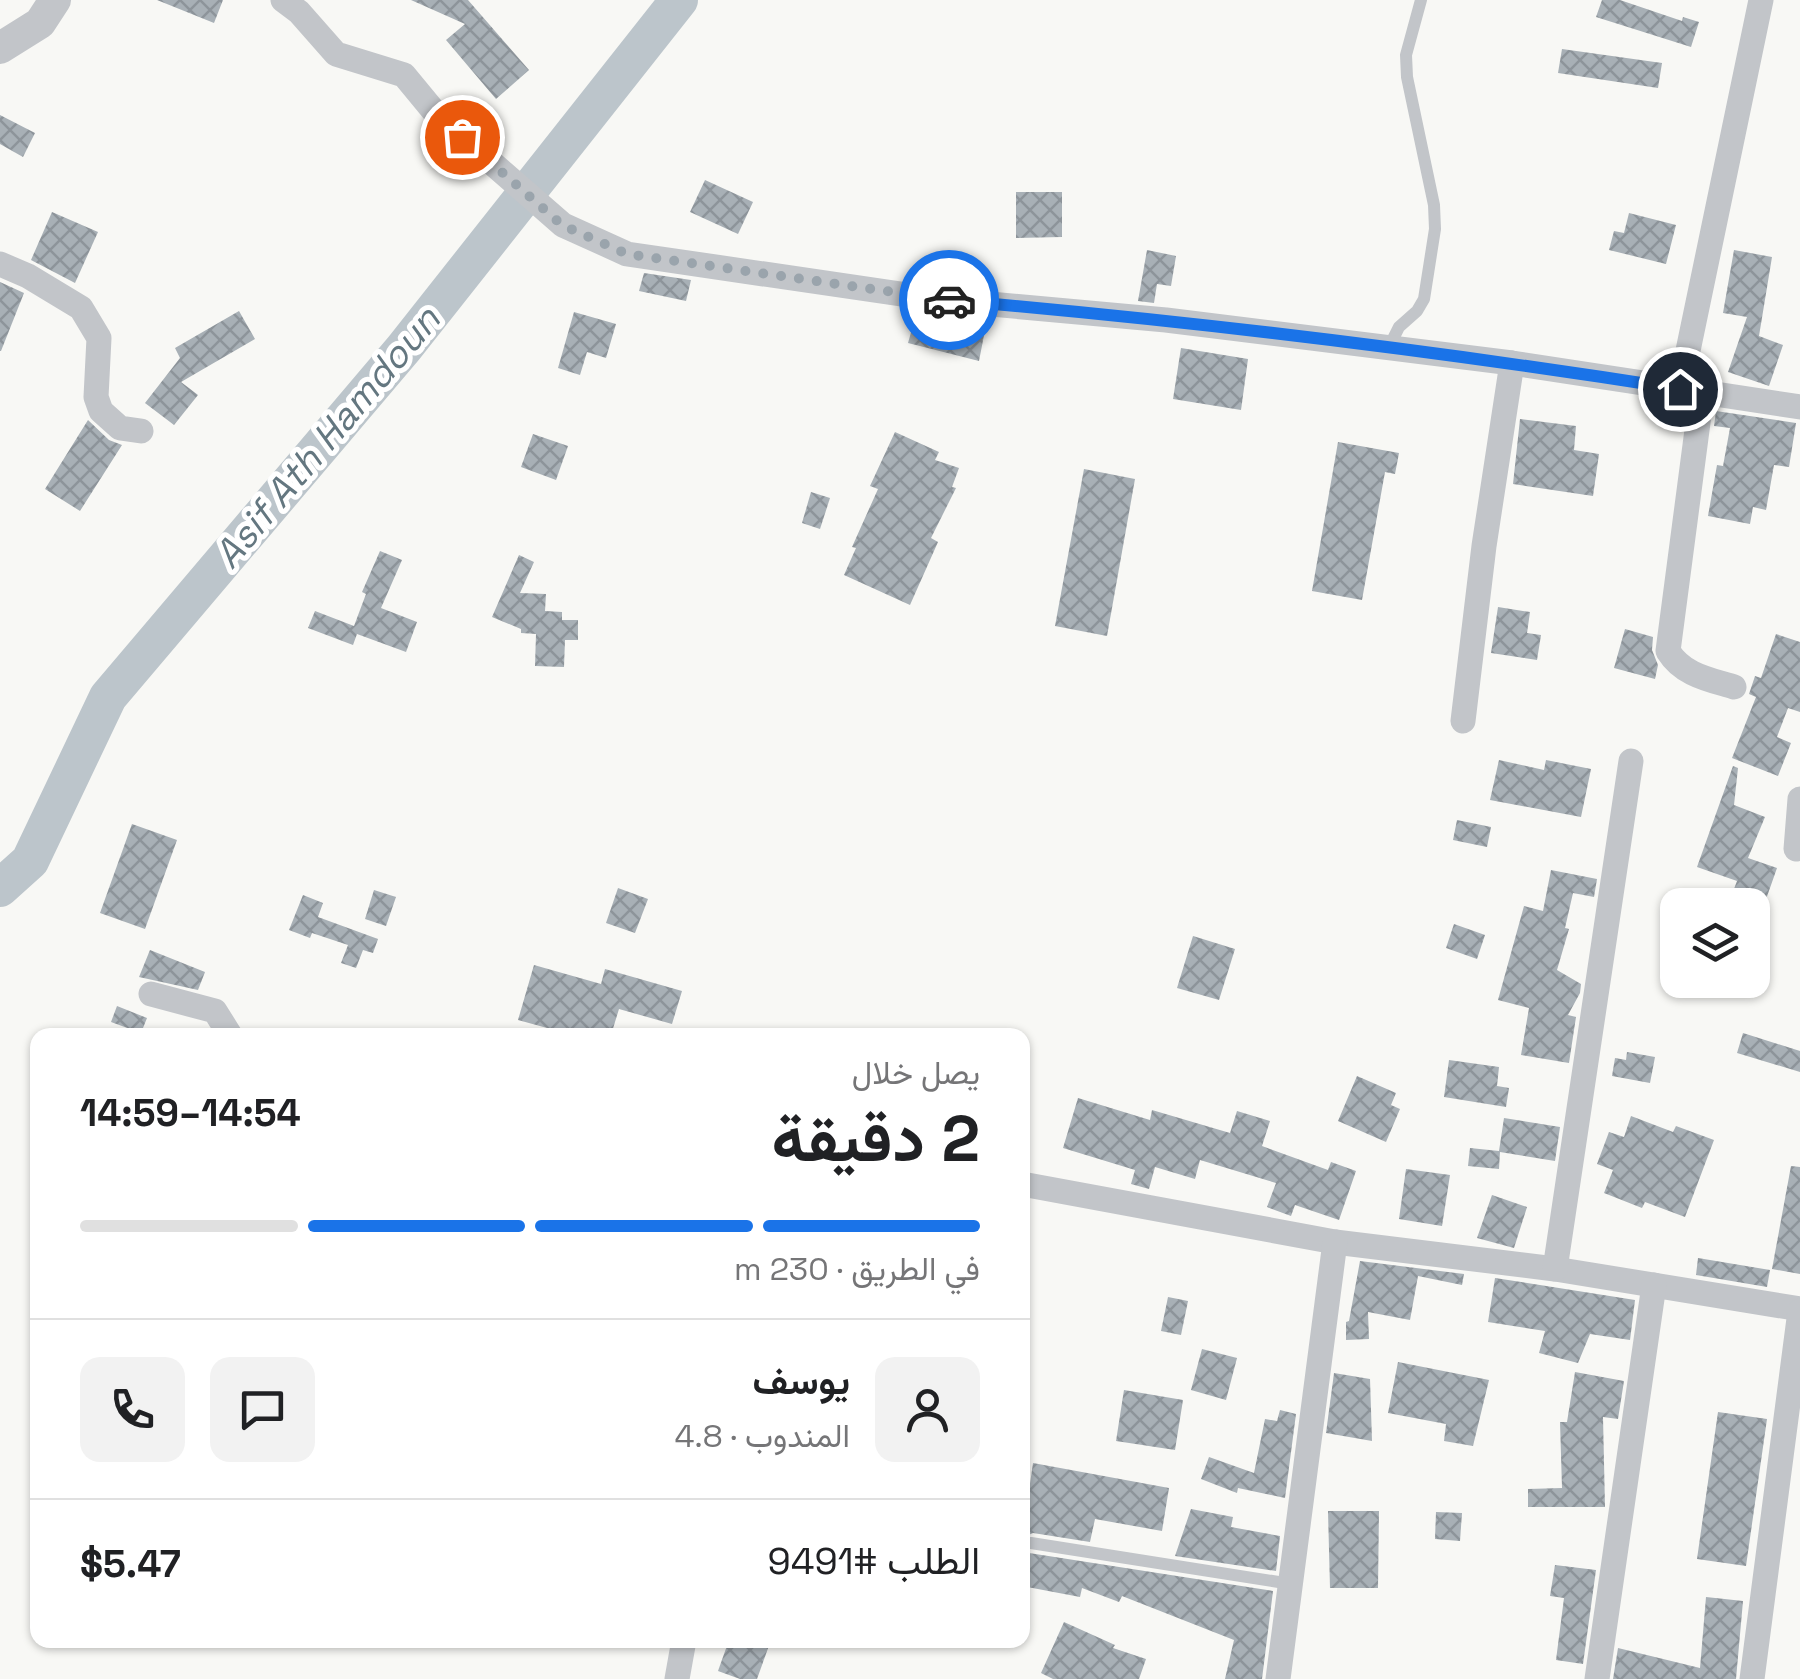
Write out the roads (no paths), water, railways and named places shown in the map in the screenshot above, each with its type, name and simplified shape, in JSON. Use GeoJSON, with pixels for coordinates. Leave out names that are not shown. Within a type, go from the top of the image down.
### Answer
{"type":"FeatureCollection","features":[{"type":"Feature","properties":{"kind":"street"},"geometry":{"type":"LineString","coordinates":[[0,48],[40,22],[55,0]]}},
{"type":"Feature","properties":{"kind":"street"},"geometry":{"type":"LineString","coordinates":[[283,0],[299,12],[336,54],[404,74],[438,115],[562,225],[627,254],[935,299],[1166,320],[1512,363],[1800,407]]}},
{"type":"Feature","properties":{"kind":"street"},"geometry":{"type":"LineString","coordinates":[[1734,687],[1692,674],[1677,665],[1668,650],[1691,390],[1761,0]]}},
{"type":"Feature","properties":{"kind":"street"},"geometry":{"type":"LineString","coordinates":[[0,264],[81,308],[98,338],[96,397],[101,411],[120,428],[141,431]]}},
{"type":"Feature","properties":{"kind":"street"},"geometry":{"type":"LineString","coordinates":[[1463,721],[1512,363]]}},
{"type":"Feature","properties":{"kind":"street"},"geometry":{"type":"LineString","coordinates":[[1555,1269],[1631,760]]}},
{"type":"Feature","properties":{"kind":"street"},"geometry":{"type":"LineString","coordinates":[[1796,849],[1800,799]]}},
{"type":"Feature","properties":{"kind":"street"},"geometry":{"type":"LineString","coordinates":[[150,994],[215,1011],[226,1028]]}},
{"type":"Feature","properties":{"kind":"street"},"geometry":{"type":"LineString","coordinates":[[1030,1185],[1335,1242],[1555,1269],[1800,1310],[1752,1679]]}},
{"type":"Feature","properties":{"kind":"street"},"geometry":{"type":"LineString","coordinates":[[1278,1679],[1335,1242]]}},
{"type":"Feature","properties":{"kind":"street"},"geometry":{"type":"LineString","coordinates":[[1597,1679],[1654,1285]]}},
{"type":"Feature","properties":{"kind":"street"},"geometry":{"type":"LineString","coordinates":[[677,1679],[683,1648]]}},
{"type":"Feature","properties":{"kind":"lane"},"geometry":{"type":"LineString","coordinates":[[1389,347],[1399,328],[1417,312],[1424,299],[1435,229],[1434,205],[1407,77],[1406,55],[1421,0]]}},
{"type":"Feature","properties":{"kind":"lane"},"geometry":{"type":"LineString","coordinates":[[1031,1543],[1291,1584]]}},
{"type":"Feature","properties":{"kind":"waterway","name":"Asif Ath Hamdoun"},"geometry":{"type":"LineString","coordinates":[[0,888],[30,861],[108,697],[404,348],[679,0]]}}]}
